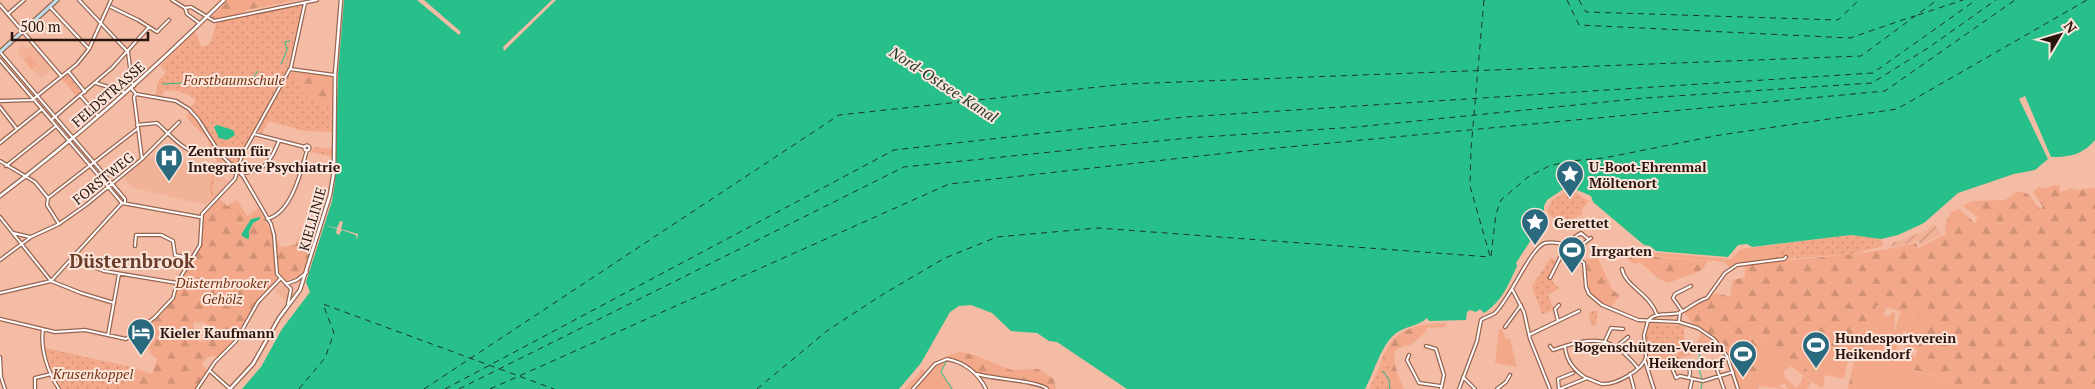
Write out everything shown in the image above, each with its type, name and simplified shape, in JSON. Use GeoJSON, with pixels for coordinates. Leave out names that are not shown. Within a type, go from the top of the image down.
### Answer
{"type":"FeatureCollection","features":[{"type":"Feature","properties":{"kind":"main road"},"geometry":{"type":"LineString","coordinates":[[0,52],[57,0]]}},
{"type":"Feature","properties":{"kind":"street"},"geometry":{"type":"LineString","coordinates":[[8,14],[24,0]]}},
{"type":"Feature","properties":{"kind":"street"},"geometry":{"type":"LineString","coordinates":[[80,0],[128,52],[131,88],[135,95],[142,159]]}},
{"type":"Feature","properties":{"kind":"street"},"geometry":{"type":"LineString","coordinates":[[0,101],[34,99],[68,71],[89,49],[110,7],[111,0]]}},
{"type":"Feature","properties":{"kind":"street"},"geometry":{"type":"LineString","coordinates":[[172,0],[177,1],[185,8],[187,14],[200,23]]}},
{"type":"Feature","properties":{"kind":"street","name":"FELDSTRASSE"},"geometry":{"type":"LineString","coordinates":[[0,196],[73,138],[131,88],[224,0]]}},
{"type":"Feature","properties":{"kind":"street"},"geometry":{"type":"LineString","coordinates":[[185,8],[189,4],[214,21],[317,0]]}},
{"type":"Feature","properties":{"kind":"street","name":"KIELLINIE"},"geometry":{"type":"LineString","coordinates":[[230,389],[253,364],[300,290],[330,195],[333,178],[335,75],[341,0]]}},
{"type":"Feature","properties":{"kind":"street"},"geometry":{"type":"LineString","coordinates":[[0,319],[54,332],[85,330],[124,339],[130,337],[168,304],[200,244],[201,217],[211,204],[232,184],[242,155],[290,69],[305,3]]}},
{"type":"Feature","properties":{"kind":"street"},"geometry":{"type":"LineString","coordinates":[[0,5],[61,76]]}},
{"type":"Feature","properties":{"kind":"street"},"geometry":{"type":"LineString","coordinates":[[110,7],[158,32],[169,20]]}},
{"type":"Feature","properties":{"kind":"street"},"geometry":{"type":"LineString","coordinates":[[50,8],[89,49]]}},
{"type":"Feature","properties":{"kind":"street"},"geometry":{"type":"LineString","coordinates":[[51,120],[96,83],[128,52],[149,27]]}},
{"type":"Feature","properties":{"kind":"street"},"geometry":{"type":"LineString","coordinates":[[0,52],[94,162],[112,184],[124,203]]}},
{"type":"Feature","properties":{"kind":"street"},"geometry":{"type":"LineString","coordinates":[[0,60],[108,188],[124,203],[201,217]]}},
{"type":"Feature","properties":{"kind":"street"},"geometry":{"type":"LineString","coordinates":[[290,69],[335,75]]}},
{"type":"Feature","properties":{"kind":"street"},"geometry":{"type":"LineString","coordinates":[[68,71],[85,92]]}},
{"type":"Feature","properties":{"kind":"street"},"geometry":{"type":"LineString","coordinates":[[14,77],[19,74]]}},
{"type":"Feature","properties":{"kind":"street"},"geometry":{"type":"LineString","coordinates":[[96,83],[125,93]]}},
{"type":"Feature","properties":{"kind":"street"},"geometry":{"type":"LineString","coordinates":[[80,95],[98,116]]}},
{"type":"Feature","properties":{"kind":"street"},"geometry":{"type":"LineString","coordinates":[[135,95],[165,98],[185,106],[200,122],[222,156],[241,174],[274,235],[277,274],[292,293],[287,308]]}},
{"type":"Feature","properties":{"kind":"street"},"geometry":{"type":"LineString","coordinates":[[0,107],[17,129]]}},
{"type":"Feature","properties":{"kind":"street"},"geometry":{"type":"LineString","coordinates":[[0,143],[42,109]]}},
{"type":"Feature","properties":{"kind":"street","name":"FORSTWEG"},"geometry":{"type":"LineString","coordinates":[[0,260],[30,237],[59,224],[108,188],[142,159],[179,122]]}},
{"type":"Feature","properties":{"kind":"street"},"geometry":{"type":"LineString","coordinates":[[59,224],[47,205],[48,198],[140,125],[156,123],[188,149],[200,153],[205,152]]}},
{"type":"Feature","properties":{"kind":"street"},"geometry":{"type":"LineString","coordinates":[[6,166],[56,126]]}},
{"type":"Feature","properties":{"kind":"street"},"geometry":{"type":"LineString","coordinates":[[254,134],[304,147],[307,150],[290,199],[274,216],[267,219]]}},
{"type":"Feature","properties":{"kind":"street"},"geometry":{"type":"LineString","coordinates":[[241,174],[254,172],[265,166],[279,141]]}},
{"type":"Feature","properties":{"kind":"street"},"geometry":{"type":"LineString","coordinates":[[0,161],[36,183],[48,198]]}},
{"type":"Feature","properties":{"kind":"street"},"geometry":{"type":"LineString","coordinates":[[0,294],[51,281],[124,203]]}},
{"type":"Feature","properties":{"kind":"street"},"geometry":{"type":"LineString","coordinates":[[0,217],[51,281],[81,294],[114,303]]}},
{"type":"Feature","properties":{"kind":"street"},"geometry":{"type":"LineString","coordinates":[[1459,389],[1477,341],[1481,320],[1495,312],[1512,289],[1530,259],[1544,243],[1552,242],[1562,245],[1579,247],[1589,239],[1581,233],[1562,245]]}},
{"type":"Feature","properties":{"kind":"street"},"geometry":{"type":"LineString","coordinates":[[13,234],[30,237]]}},
{"type":"Feature","properties":{"kind":"street"},"geometry":{"type":"LineString","coordinates":[[134,246],[136,235],[161,235],[173,241],[175,255],[193,259]]}},
{"type":"Feature","properties":{"kind":"street"},"geometry":{"type":"LineString","coordinates":[[1550,278],[1562,254],[1562,245]]}},
{"type":"Feature","properties":{"kind":"street"},"geometry":{"type":"LineString","coordinates":[[1562,254],[1566,259],[1579,259],[1584,263],[1586,287],[1594,300],[1632,319],[1679,322],[1698,328],[1714,339],[1727,356],[1738,389]]}},
{"type":"Feature","properties":{"kind":"street"},"geometry":{"type":"LineString","coordinates":[[74,256],[95,268],[119,274],[178,283]]}},
{"type":"Feature","properties":{"kind":"street"},"geometry":{"type":"LineString","coordinates":[[1654,389],[1646,361],[1644,335],[1648,321],[1657,315],[1681,312],[1698,301],[1711,296],[1724,273],[1737,265],[1785,258]]}},
{"type":"Feature","properties":{"kind":"street"},"geometry":{"type":"LineString","coordinates":[[1622,270],[1627,280],[1651,302],[1657,315]]}},
{"type":"Feature","properties":{"kind":"street"},"geometry":{"type":"LineString","coordinates":[[286,284],[297,280],[307,272]]}},
{"type":"Feature","properties":{"kind":"street"},"geometry":{"type":"LineString","coordinates":[[108,336],[119,274]]}},
{"type":"Feature","properties":{"kind":"street"},"geometry":{"type":"LineString","coordinates":[[197,389],[217,359],[236,341],[259,300],[280,279]]}},
{"type":"Feature","properties":{"kind":"street"},"geometry":{"type":"LineString","coordinates":[[1679,322],[1681,312],[1673,298],[1675,294],[1691,286]]}},
{"type":"Feature","properties":{"kind":"street"},"geometry":{"type":"LineString","coordinates":[[1512,289],[1521,305],[1529,335],[1550,389]]}},
{"type":"Feature","properties":{"kind":"street"},"geometry":{"type":"LineString","coordinates":[[1505,327],[1521,305]]}},
{"type":"Feature","properties":{"kind":"street"},"geometry":{"type":"LineString","coordinates":[[1558,321],[1555,309],[1559,305]]}},
{"type":"Feature","properties":{"kind":"street"},"geometry":{"type":"LineString","coordinates":[[1529,335],[1579,311]]}},
{"type":"Feature","properties":{"kind":"street"},"geometry":{"type":"LineString","coordinates":[[1605,341],[1611,328],[1623,329]]}},
{"type":"Feature","properties":{"kind":"street"},"geometry":{"type":"LineString","coordinates":[[42,330],[42,345],[51,374],[59,389]]}},
{"type":"Feature","properties":{"kind":"street"},"geometry":{"type":"LineString","coordinates":[[1616,346],[1628,336]]}},
{"type":"Feature","properties":{"kind":"street"},"geometry":{"type":"LineString","coordinates":[[1550,346],[1553,350],[1587,340],[1605,341],[1616,346],[1638,368]]}},
{"type":"Feature","properties":{"kind":"street"},"geometry":{"type":"LineString","coordinates":[[1409,355],[1407,360],[1419,383],[1441,388],[1444,375],[1436,348],[1426,346]]}},
{"type":"Feature","properties":{"kind":"street"},"geometry":{"type":"LineString","coordinates":[[1565,346],[1570,364],[1587,378],[1602,384],[1611,383],[1630,374],[1646,361]]}},
{"type":"Feature","properties":{"kind":"street"},"geometry":{"type":"LineString","coordinates":[[0,357],[1,378],[5,389]]}},
{"type":"Feature","properties":{"kind":"street"},"geometry":{"type":"LineString","coordinates":[[914,389],[939,361],[949,359],[963,364],[977,374],[1003,381],[1031,383],[1044,386],[1047,389]]}},
{"type":"Feature","properties":{"kind":"street"},"geometry":{"type":"LineString","coordinates":[[1714,360],[1724,389]]}},
{"type":"Feature","properties":{"kind":"street"},"geometry":{"type":"LineString","coordinates":[[1688,365],[1690,372],[1688,378]]}},
{"type":"Feature","properties":{"kind":"street"},"geometry":{"type":"LineString","coordinates":[[1672,368],[1676,378],[1680,376],[1703,381],[1733,372]]}},
{"type":"Feature","properties":{"kind":"street"},"geometry":{"type":"LineString","coordinates":[[210,371],[230,389]]}},
{"type":"Feature","properties":{"kind":"street"},"geometry":{"type":"LineString","coordinates":[[1573,373],[1558,379],[1559,389],[1587,378]]}},
{"type":"Feature","properties":{"kind":"street"},"geometry":{"type":"LineString","coordinates":[[35,389],[35,378],[51,374]]}},
{"type":"Feature","properties":{"kind":"street"},"geometry":{"type":"LineString","coordinates":[[977,374],[986,389]]}},
{"type":"Feature","properties":{"kind":"street"},"geometry":{"type":"LineString","coordinates":[[1630,374],[1634,389]]}},
{"type":"Feature","properties":{"kind":"street"},"geometry":{"type":"LineString","coordinates":[[1497,389],[1506,382],[1510,375]]}},
{"type":"Feature","properties":{"kind":"street"},"geometry":{"type":"LineString","coordinates":[[1463,377],[1475,389]]}},
{"type":"Feature","properties":{"kind":"street"},"geometry":{"type":"LineString","coordinates":[[1690,389],[1692,380]]}},
{"type":"Feature","properties":{"kind":"street"},"geometry":{"type":"LineString","coordinates":[[1602,384],[1603,389]]}},
{"type":"Feature","properties":{"kind":"shaded area"},"geometry":{"type":"Polygon","coordinates":[[[23,45],[26,49],[32,45],[52,69],[41,78],[38,77],[17,52],[23,45]]]}},
{"type":"Feature","properties":{"kind":"shaded area","name":"Zentrum für Integrative Psychiatrie"},"geometry":{"type":"Polygon","coordinates":[[[160,155],[213,169],[210,194],[212,198],[205,205],[131,187],[124,178],[145,159],[160,155]]]}},
{"type":"Feature","properties":{"kind":"shaded area"},"geometry":{"type":"Polygon","coordinates":[[[215,173],[230,182],[215,196],[212,192],[215,173]]]}},
{"type":"Feature","properties":{"kind":"shaded area"},"geometry":{"type":"Polygon","coordinates":[[[1934,224],[1941,234],[1921,244],[1917,241],[1892,248],[1892,243],[1927,230],[1934,224]]]}},
{"type":"Feature","properties":{"kind":"shaded area"},"geometry":{"type":"Polygon","coordinates":[[[278,286],[285,286],[289,289],[287,301],[274,291],[278,286]]]}},
{"type":"Feature","properties":{"kind":"green space"},"geometry":{"type":"Polygon","coordinates":[[[228,0],[297,0],[247,10],[243,13],[215,19],[212,17],[228,0]]]}},
{"type":"Feature","properties":{"kind":"green space","name":"Forstbaumschule"},"geometry":{"type":"Polygon","coordinates":[[[301,5],[302,13],[288,68],[237,164],[234,165],[215,146],[190,108],[196,100],[176,91],[167,90],[163,91],[162,96],[155,95],[159,80],[166,72],[160,66],[195,31],[201,46],[207,46],[211,41],[217,21],[301,5]]]}},
{"type":"Feature","properties":{"kind":"green space"},"geometry":{"type":"Polygon","coordinates":[[[24,49],[40,70],[36,65],[31,69],[24,60],[28,56],[24,49]]]}},
{"type":"Feature","properties":{"kind":"green space"},"geometry":{"type":"Polygon","coordinates":[[[295,72],[302,93],[312,100],[332,107],[332,132],[305,131],[269,121],[262,133],[258,131],[287,76],[295,72]]]}},
{"type":"Feature","properties":{"kind":"green space"},"geometry":{"type":"Polygon","coordinates":[[[291,73],[332,76],[332,107],[329,106],[305,131],[269,121],[262,133],[259,131],[291,73]]]}},
{"type":"Feature","properties":{"kind":"green space"},"geometry":{"type":"Polygon","coordinates":[[[67,74],[81,92],[76,96],[62,79],[67,74]]]}},
{"type":"Feature","properties":{"kind":"green space"},"geometry":{"type":"Polygon","coordinates":[[[190,111],[208,137],[200,132],[186,117],[190,111]]]}},
{"type":"Feature","properties":{"kind":"green space"},"geometry":{"type":"Polygon","coordinates":[[[208,140],[223,160],[215,173],[212,192],[215,196],[212,198],[210,185],[217,161],[210,149],[208,140]]]}},
{"type":"Feature","properties":{"kind":"green space"},"geometry":{"type":"Polygon","coordinates":[[[314,147],[332,149],[332,157],[312,152],[314,147]]]}},
{"type":"Feature","properties":{"kind":"green space"},"geometry":{"type":"Polygon","coordinates":[[[2060,185],[2060,192],[2072,188],[2076,190],[2095,188],[2095,389],[1953,389],[1954,382],[1914,370],[1922,317],[1877,305],[1874,311],[1865,310],[1866,316],[1872,318],[1866,327],[1868,329],[1855,389],[1848,389],[1855,355],[1829,351],[1800,355],[1812,382],[1787,365],[1762,340],[1764,372],[1758,386],[1743,369],[1736,369],[1715,338],[1693,325],[1684,312],[1698,301],[1717,293],[1730,297],[1733,280],[1745,277],[1745,265],[1852,254],[1916,243],[1918,248],[1946,234],[1945,225],[1951,212],[1959,209],[1975,223],[1978,218],[1963,206],[1972,201],[2005,200],[2018,191],[2028,194],[2040,209],[2043,207],[2033,192],[2038,187],[2047,188],[2060,185]]]}},
{"type":"Feature","properties":{"kind":"green space"},"geometry":{"type":"Polygon","coordinates":[[[1569,190],[1589,201],[1581,211],[1583,214],[1566,222],[1551,217],[1547,210],[1553,199],[1569,190]]]}},
{"type":"Feature","properties":{"kind":"green space","name":"Düsternbrooker Gehölz"},"geometry":{"type":"Polygon","coordinates":[[[220,199],[227,206],[237,200],[247,216],[259,208],[273,236],[277,279],[256,303],[244,325],[229,345],[217,357],[206,358],[202,364],[208,371],[195,389],[126,389],[130,382],[138,380],[131,367],[152,374],[157,359],[150,354],[151,350],[131,344],[130,340],[154,321],[174,299],[180,282],[201,247],[202,217],[220,199]],[[194,322],[193,325],[196,339],[201,342],[208,335],[209,326],[205,323],[194,322]]]}},
{"type":"Feature","properties":{"kind":"green space","name":"Düsternbrooker Gehölz"},"geometry":{"type":"Polygon","coordinates":[[[314,223],[319,224],[307,263],[298,276],[292,281],[289,279],[288,281],[283,278],[278,269],[275,241],[279,242],[279,247],[295,245],[301,234],[314,223]]]}},
{"type":"Feature","properties":{"kind":"green space"},"geometry":{"type":"Polygon","coordinates":[[[1851,235],[1881,239],[1883,246],[1852,254],[1773,260],[1772,245],[1851,235]]]}},
{"type":"Feature","properties":{"kind":"green space"},"geometry":{"type":"Polygon","coordinates":[[[1772,245],[1773,260],[1737,264],[1730,268],[1725,262],[1653,256],[1653,253],[1662,253],[1731,259],[1741,249],[1772,245]]]}},
{"type":"Feature","properties":{"kind":"green space"},"geometry":{"type":"Polygon","coordinates":[[[1632,247],[1656,257],[1708,261],[1702,270],[1668,283],[1659,279],[1640,262],[1634,264],[1622,254],[1632,247]]]}},
{"type":"Feature","properties":{"kind":"green space"},"geometry":{"type":"Polygon","coordinates":[[[1551,257],[1556,261],[1549,278],[1559,288],[1548,295],[1554,309],[1542,315],[1532,286],[1551,257]]]}},
{"type":"Feature","properties":{"kind":"green space"},"geometry":{"type":"Polygon","coordinates":[[[1598,258],[1612,289],[1620,296],[1611,306],[1596,299],[1588,282],[1586,259],[1598,258]]]}},
{"type":"Feature","properties":{"kind":"green space"},"geometry":{"type":"Polygon","coordinates":[[[1876,305],[1887,307],[1884,313],[1885,316],[1889,316],[1893,311],[1895,314],[1894,332],[1901,311],[1922,317],[1917,349],[1904,346],[1908,333],[1904,331],[1896,351],[1916,357],[1914,371],[1954,382],[1953,389],[1855,389],[1866,327],[1869,321],[1865,314],[1865,309],[1876,305]]]}},
{"type":"Feature","properties":{"kind":"green space"},"geometry":{"type":"Polygon","coordinates":[[[1591,311],[1598,311],[1596,326],[1592,326],[1589,317],[1591,311]]]}},
{"type":"Feature","properties":{"kind":"green space"},"geometry":{"type":"Polygon","coordinates":[[[1446,323],[1446,327],[1427,328],[1426,332],[1409,346],[1405,345],[1395,351],[1395,366],[1404,389],[1389,389],[1387,365],[1381,363],[1385,352],[1397,336],[1414,327],[1446,323]]]}},
{"type":"Feature","properties":{"kind":"green space"},"geometry":{"type":"Polygon","coordinates":[[[1650,323],[1684,326],[1684,349],[1690,346],[1700,353],[1670,361],[1647,361],[1645,338],[1650,323]]]}},
{"type":"Feature","properties":{"kind":"green space"},"geometry":{"type":"Polygon","coordinates":[[[1501,328],[1506,339],[1510,339],[1517,367],[1495,363],[1499,330],[1501,328]]]}},
{"type":"Feature","properties":{"kind":"green space"},"geometry":{"type":"Polygon","coordinates":[[[1701,333],[1711,341],[1702,354],[1695,350],[1701,333]]]}},
{"type":"Feature","properties":{"kind":"green space"},"geometry":{"type":"Polygon","coordinates":[[[1761,340],[1770,346],[1787,365],[1791,366],[1783,372],[1786,379],[1797,388],[1802,380],[1802,375],[1811,382],[1807,389],[1788,389],[1785,384],[1778,386],[1785,389],[1759,386],[1758,389],[1739,389],[1733,366],[1736,369],[1743,369],[1758,386],[1764,372],[1761,340]]]}},
{"type":"Feature","properties":{"kind":"green space","name":"Krusenkoppel"},"geometry":{"type":"Polygon","coordinates":[[[45,348],[131,367],[138,379],[130,382],[126,389],[62,389],[52,372],[45,348]]]}},
{"type":"Feature","properties":{"kind":"green space"},"geometry":{"type":"Polygon","coordinates":[[[1829,351],[1849,354],[1844,379],[1825,375],[1823,388],[1812,382],[1800,355],[1829,351]]]}},
{"type":"Feature","properties":{"kind":"green space"},"geometry":{"type":"Polygon","coordinates":[[[960,352],[975,355],[1011,370],[1038,369],[1054,379],[1056,389],[1047,389],[1043,385],[1032,381],[994,378],[981,374],[948,358],[949,355],[960,352]]]}},
{"type":"Feature","properties":{"kind":"green space"},"geometry":{"type":"Polygon","coordinates":[[[942,360],[947,360],[941,372],[954,389],[915,389],[942,360]]]}},
{"type":"Feature","properties":{"kind":"green space"},"geometry":{"type":"Polygon","coordinates":[[[1381,363],[1390,368],[1389,389],[1369,389],[1381,363]]]}},
{"type":"Feature","properties":{"kind":"green space"},"geometry":{"type":"Polygon","coordinates":[[[921,368],[926,372],[913,389],[904,389],[919,374],[921,368]]]}},
{"type":"Feature","properties":{"kind":"water","name":"Nord-Ostsee-Kanal"},"geometry":{"type":"Polygon","coordinates":[[[344,0],[417,0],[459,35],[461,32],[424,0],[552,0],[503,47],[504,51],[556,0],[2095,0],[2095,140],[2085,149],[2075,154],[2051,157],[2025,96],[2019,99],[2048,159],[2035,170],[2014,174],[1958,193],[1924,223],[1898,235],[1881,239],[1851,235],[1752,247],[1747,244],[1738,245],[1728,257],[1656,251],[1650,246],[1644,245],[1593,202],[1591,196],[1568,186],[1547,200],[1544,206],[1544,220],[1516,263],[1517,266],[1500,298],[1490,308],[1484,313],[1480,309],[1476,312],[1470,310],[1467,312],[1466,320],[1429,321],[1427,318],[1420,323],[1399,331],[1385,346],[1365,389],[1127,389],[1057,342],[1049,341],[1037,333],[1011,331],[992,313],[971,305],[959,306],[950,312],[921,363],[899,389],[242,389],[261,367],[282,329],[310,292],[306,282],[332,201],[335,182],[338,74],[344,0]]]}},
{"type":"Feature","properties":{"kind":"water"},"geometry":{"type":"Polygon","coordinates":[[[217,125],[233,130],[235,135],[227,140],[219,138],[214,127],[217,125]]]}},
{"type":"Feature","properties":{"kind":"water"},"geometry":{"type":"Polygon","coordinates":[[[260,217],[260,219],[253,223],[249,231],[249,238],[247,239],[241,235],[251,219],[260,217]]]}},
{"type":"Feature","properties":{"kind":"pier"},"geometry":{"type":"Polygon","coordinates":[[[340,221],[343,222],[341,229],[358,234],[357,240],[356,235],[342,230],[339,235],[336,233],[337,229],[324,225],[337,228],[340,221]]]}},
{"type":"Feature","properties":{"kind":"waterway"},"geometry":{"type":"LineString","coordinates":[[281,64],[287,50],[285,42],[290,41]]}},
{"type":"Feature","properties":{"kind":"waterway"},"geometry":{"type":"LineString","coordinates":[[253,78],[258,71]]}},
{"type":"Feature","properties":{"kind":"waterway"},"geometry":{"type":"LineString","coordinates":[[234,83],[239,85],[250,80]]}},
{"type":"Feature","properties":{"kind":"waterway"},"geometry":{"type":"LineString","coordinates":[[215,83],[226,81]]}},
{"type":"Feature","properties":{"kind":"waterway"},"geometry":{"type":"LineString","coordinates":[[227,81],[231,83]]}},
{"type":"Feature","properties":{"kind":"waterway"},"geometry":{"type":"LineString","coordinates":[[163,84],[205,82]]}},
{"type":"Feature","properties":{"kind":"waterway"},"geometry":{"type":"LineString","coordinates":[[1700,345],[1702,348],[1697,362],[1702,379]]}},
{"type":"Feature","properties":{"kind":"waterway"},"geometry":{"type":"LineString","coordinates":[[947,360],[941,372],[952,389]]}},
{"type":"Feature","properties":{"kind":"waterway"},"geometry":{"type":"LineString","coordinates":[[1383,371],[1389,380],[1390,389]]}},
{"type":"Feature","properties":{"kind":"waterway"},"geometry":{"type":"LineString","coordinates":[[1701,389],[1702,383]]}},
{"type":"Feature","properties":{"kind":"ferry route"},"geometry":{"type":"LineString","coordinates":[[1484,0],[1471,149],[1470,186],[1490,256]]}},
{"type":"Feature","properties":{"kind":"ferry route"},"geometry":{"type":"LineString","coordinates":[[1567,0],[1579,25],[1850,38],[1914,16]]}},
{"type":"Feature","properties":{"kind":"ferry route"},"geometry":{"type":"LineString","coordinates":[[1579,0],[1586,12],[1838,20],[1859,0]]}},
{"type":"Feature","properties":{"kind":"ferry route"},"geometry":{"type":"LineString","coordinates":[[424,389],[839,115],[1126,84],[1861,56],[1937,0]]}},
{"type":"Feature","properties":{"kind":"ferry route"},"geometry":{"type":"LineString","coordinates":[[1918,15],[1963,0]]}},
{"type":"Feature","properties":{"kind":"ferry route"},"geometry":{"type":"LineString","coordinates":[[445,389],[894,150],[1185,117],[1873,73],[1976,0]]}},
{"type":"Feature","properties":{"kind":"ferry route"},"geometry":{"type":"LineString","coordinates":[[459,389],[904,167],[1188,138],[1356,127],[1645,98],[1872,83],[1928,48],[1996,0]]}},
{"type":"Feature","properties":{"kind":"ferry route"},"geometry":{"type":"LineString","coordinates":[[490,389],[949,184],[1245,151],[1885,91],[2015,0]]}},
{"type":"Feature","properties":{"kind":"ferry route"},"geometry":{"type":"LineString","coordinates":[[1491,256],[1496,214],[1501,200],[1528,177],[1549,166],[1570,161],[1604,158],[1720,135],[1897,109],[2087,0]]}},
{"type":"Feature","properties":{"kind":"ferry route"},"geometry":{"type":"LineString","coordinates":[[757,389],[828,330],[885,293],[945,258],[997,237],[1098,228],[1490,257]]}},
{"type":"Feature","properties":{"kind":"ferry route"},"geometry":{"type":"LineString","coordinates":[[299,389],[325,358],[334,333],[323,304],[554,389]]}},
{"type":"Feature","properties":{"kind":"place","name":"Zentrum für Integrative Psychiatrie"},"geometry":{"type":"Point","coordinates":[169,182]}},
{"type":"Feature","properties":{"kind":"place","name":"U-Boot-Ehrenmal Möltenort"},"geometry":{"type":"Point","coordinates":[1570,198]}},
{"type":"Feature","properties":{"kind":"place","name":"Gerettet"},"geometry":{"type":"Point","coordinates":[1535,246]}},
{"type":"Feature","properties":{"kind":"place","name":"Irrgarten"},"geometry":{"type":"Point","coordinates":[1572,274]}},
{"type":"Feature","properties":{"kind":"place","name":"Kieler Kaufmann"},"geometry":{"type":"Point","coordinates":[141,356]}},
{"type":"Feature","properties":{"kind":"place","name":"Hundesportverein Heikendorf"},"geometry":{"type":"Point","coordinates":[1816,369]}},
{"type":"Feature","properties":{"kind":"place","name":"Bogenschützen-Verein Heikendorf"},"geometry":{"type":"Point","coordinates":[1743,378]}},
{"type":"Feature","properties":{"kind":"district","name":"Düsternbrook"},"geometry":{"type":"Point","coordinates":[132,260]}}]}
